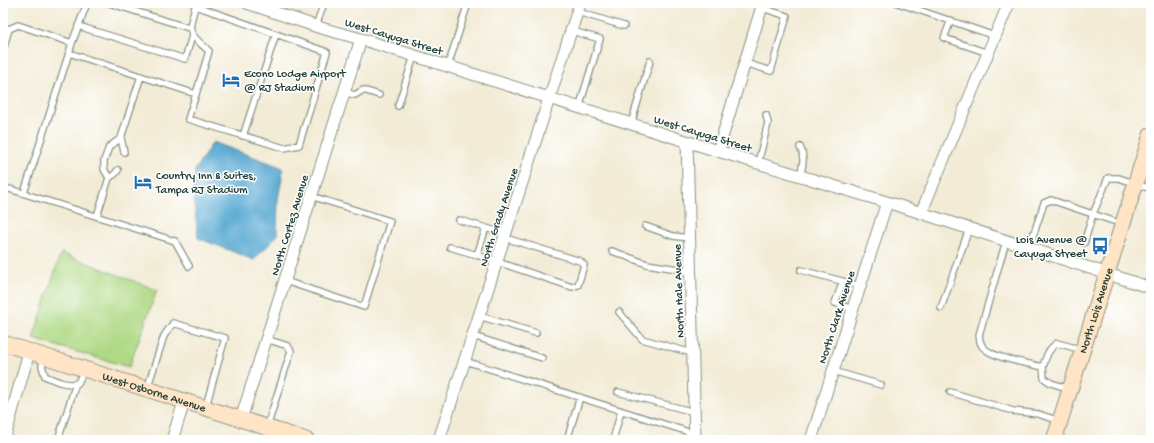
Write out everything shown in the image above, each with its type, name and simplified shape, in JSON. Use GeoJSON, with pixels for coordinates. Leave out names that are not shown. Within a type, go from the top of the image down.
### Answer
{"type":"FeatureCollection","features":[{"type":"Feature","properties":{"kind":"street","name":"West Cayuga Street"},"geometry":{"type":"LineString","coordinates":[[247,3],[687,142],[887,202],[1107,275],[1151,288]]}},
{"type":"Feature","properties":{"kind":"street"},"geometry":{"type":"LineString","coordinates":[[921,213],[1009,3]]}},
{"type":"Feature","properties":{"kind":"street"},"geometry":{"type":"LineString","coordinates":[[718,151],[762,6]]}},
{"type":"Feature","properties":{"kind":"street","name":"North Grady Avenue"},"geometry":{"type":"LineString","coordinates":[[439,440],[579,7]]}},
{"type":"Feature","properties":{"kind":"street","name":"North Cortez Avenue"},"geometry":{"type":"LineString","coordinates":[[241,420],[361,39]]}},
{"type":"Feature","properties":{"kind":"street","name":"North Lois Avenue"},"geometry":{"type":"LineString","coordinates":[[1054,440],[1151,134]]}},
{"type":"Feature","properties":{"kind":"street","name":"North Hale Avenue"},"geometry":{"type":"LineString","coordinates":[[687,142],[695,437]]}},
{"type":"Feature","properties":{"kind":"street","name":"North Clark Avenue"},"geometry":{"type":"LineString","coordinates":[[811,440],[887,202]]}},
{"type":"Feature","properties":{"kind":"street","name":"West Osborne Avenue"},"geometry":{"type":"LineString","coordinates":[[3,343],[267,428],[290,438],[306,440]]}},
{"type":"Feature","properties":{"kind":"street"},"geometry":{"type":"LineString","coordinates":[[4,440],[29,352]]}},
{"type":"Feature","properties":{"kind":"street"},"geometry":{"type":"LineString","coordinates":[[172,440],[184,402]]}},
{"type":"Feature","properties":{"kind":"lane"},"geometry":{"type":"LineString","coordinates":[[24,193],[72,43],[87,3]]}},
{"type":"Feature","properties":{"kind":"lane"},"geometry":{"type":"LineString","coordinates":[[109,3],[189,28]]}},
{"type":"Feature","properties":{"kind":"lane"},"geometry":{"type":"LineString","coordinates":[[316,26],[324,3]]}},
{"type":"Feature","properties":{"kind":"lane"},"geometry":{"type":"LineString","coordinates":[[448,66],[468,3]]}},
{"type":"Feature","properties":{"kind":"lane"},"geometry":{"type":"LineString","coordinates":[[898,3],[995,36]]}},
{"type":"Feature","properties":{"kind":"lane"},"geometry":{"type":"LineString","coordinates":[[196,5],[327,52],[299,145],[284,148],[188,120],[209,51],[192,36],[189,28],[196,5]]}},
{"type":"Feature","properties":{"kind":"lane"},"geometry":{"type":"LineString","coordinates":[[745,63],[771,71],[787,16],[762,6]]}},
{"type":"Feature","properties":{"kind":"lane"},"geometry":{"type":"LineString","coordinates":[[579,7],[624,26]]}},
{"type":"Feature","properties":{"kind":"lane"},"geometry":{"type":"LineString","coordinates":[[951,20],[944,38],[988,53]]}},
{"type":"Feature","properties":{"kind":"lane"},"geometry":{"type":"LineString","coordinates":[[3,27],[9,29],[18,26],[72,43]]}},
{"type":"Feature","properties":{"kind":"lane"},"geometry":{"type":"LineString","coordinates":[[78,26],[185,59],[192,36]]}},
{"type":"Feature","properties":{"kind":"lane"},"geometry":{"type":"LineString","coordinates":[[3,50],[9,29]]}},
{"type":"Feature","properties":{"kind":"lane"},"geometry":{"type":"LineString","coordinates":[[572,31],[600,39],[579,108]]}},
{"type":"Feature","properties":{"kind":"lane"},"geometry":{"type":"LineString","coordinates":[[243,136],[276,34]]}},
{"type":"Feature","properties":{"kind":"lane"},"geometry":{"type":"LineString","coordinates":[[69,53],[196,94]]}},
{"type":"Feature","properties":{"kind":"lane"},"geometry":{"type":"LineString","coordinates":[[398,106],[414,56]]}},
{"type":"Feature","properties":{"kind":"lane"},"geometry":{"type":"LineString","coordinates":[[631,124],[650,62]]}},
{"type":"Feature","properties":{"kind":"lane"},"geometry":{"type":"LineString","coordinates":[[124,152],[121,138],[141,76]]}},
{"type":"Feature","properties":{"kind":"lane"},"geometry":{"type":"LineString","coordinates":[[344,92],[355,95],[363,90],[379,95]]}},
{"type":"Feature","properties":{"kind":"lane"},"geometry":{"type":"LineString","coordinates":[[758,163],[768,123],[766,115]]}},
{"type":"Feature","properties":{"kind":"lane"},"geometry":{"type":"LineString","coordinates":[[109,178],[104,168],[104,161],[109,148],[121,138]]}},
{"type":"Feature","properties":{"kind":"lane"},"geometry":{"type":"LineString","coordinates":[[800,147],[804,154],[804,162],[800,176]]}},
{"type":"Feature","properties":{"kind":"lane"},"geometry":{"type":"LineString","coordinates":[[97,216],[109,178],[118,170]]}},
{"type":"Feature","properties":{"kind":"lane"},"geometry":{"type":"LineString","coordinates":[[1084,243],[1093,214],[1108,178],[1119,178],[1151,189]]}},
{"type":"Feature","properties":{"kind":"lane"},"geometry":{"type":"LineString","coordinates":[[3,187],[175,240],[189,266]]}},
{"type":"Feature","properties":{"kind":"lane"},"geometry":{"type":"LineString","coordinates":[[285,281],[364,307],[390,222],[311,196]]}},
{"type":"Feature","properties":{"kind":"lane"},"geometry":{"type":"LineString","coordinates":[[1029,249],[1044,203],[1046,201],[1051,200],[1123,224]]}},
{"type":"Feature","properties":{"kind":"lane"},"geometry":{"type":"LineString","coordinates":[[450,247],[572,287],[578,285],[584,265],[580,261],[459,220]]}},
{"type":"Feature","properties":{"kind":"lane"},"geometry":{"type":"LineString","coordinates":[[645,226],[673,236],[689,238]]}},
{"type":"Feature","properties":{"kind":"lane"},"geometry":{"type":"LineString","coordinates":[[477,255],[486,228]]}},
{"type":"Feature","properties":{"kind":"lane"},"geometry":{"type":"LineString","coordinates":[[941,308],[969,229]]}},
{"type":"Feature","properties":{"kind":"lane"},"geometry":{"type":"LineString","coordinates":[[1006,241],[979,335],[980,342],[985,349],[997,355],[1043,367]]}},
{"type":"Feature","properties":{"kind":"lane"},"geometry":{"type":"LineString","coordinates":[[612,251],[646,264],[690,271]]}},
{"type":"Feature","properties":{"kind":"lane"},"geometry":{"type":"LineString","coordinates":[[801,270],[860,286]]}},
{"type":"Feature","properties":{"kind":"lane"},"geometry":{"type":"LineString","coordinates":[[844,281],[835,303],[852,309]]}},
{"type":"Feature","properties":{"kind":"lane"},"geometry":{"type":"LineString","coordinates":[[618,312],[642,339],[692,353]]}},
{"type":"Feature","properties":{"kind":"lane"},"geometry":{"type":"LineString","coordinates":[[479,316],[536,333]]}},
{"type":"Feature","properties":{"kind":"lane"},"geometry":{"type":"LineString","coordinates":[[146,389],[164,336],[173,323],[225,338],[205,408]]}},
{"type":"Feature","properties":{"kind":"lane"},"geometry":{"type":"LineString","coordinates":[[473,336],[542,358]]}},
{"type":"Feature","properties":{"kind":"lane"},"geometry":{"type":"LineString","coordinates":[[266,338],[288,346],[290,351],[267,428]]}},
{"type":"Feature","properties":{"kind":"lane"},"geometry":{"type":"LineString","coordinates":[[1071,389],[1051,383],[1044,378],[1043,367],[1047,353],[1052,346],[1058,343],[1083,350]]}},
{"type":"Feature","properties":{"kind":"lane"},"geometry":{"type":"LineString","coordinates":[[44,357],[42,366],[45,376],[62,383],[76,384]]}},
{"type":"Feature","properties":{"kind":"lane"},"geometry":{"type":"LineString","coordinates":[[465,361],[622,411],[695,437]]}},
{"type":"Feature","properties":{"kind":"lane"},"geometry":{"type":"LineString","coordinates":[[58,440],[76,384],[80,380],[84,370]]}},
{"type":"Feature","properties":{"kind":"lane"},"geometry":{"type":"LineString","coordinates":[[833,371],[881,385]]}},
{"type":"Feature","properties":{"kind":"lane"},"geometry":{"type":"LineString","coordinates":[[618,392],[694,412]]}},
{"type":"Feature","properties":{"kind":"lane"},"geometry":{"type":"LineString","coordinates":[[950,392],[1013,411],[1038,414],[1060,421]]}},
{"type":"Feature","properties":{"kind":"lane"},"geometry":{"type":"LineString","coordinates":[[567,440],[580,398]]}},
{"type":"Feature","properties":{"kind":"lane"},"geometry":{"type":"LineString","coordinates":[[613,440],[622,411]]}},
{"type":"Feature","properties":{"kind":"green space"},"geometry":{"type":"Polygon","coordinates":[[[61,253],[157,290],[129,367],[33,339],[61,253]]]}},
{"type":"Feature","properties":{"kind":"water"},"geometry":{"type":"Polygon","coordinates":[[[213,142],[281,167],[283,171],[278,200],[277,236],[254,260],[198,238],[193,190],[195,170],[213,142]]]}},
{"type":"Feature","properties":{"kind":"place","name":"Econo Lodge Airport @ RJ Stadium"},"geometry":{"type":"Point","coordinates":[231,80]}},
{"type":"Feature","properties":{"kind":"place","name":"Country Inn & Suites, Tampa RJ Stadium"},"geometry":{"type":"Point","coordinates":[143,182]}},
{"type":"Feature","properties":{"kind":"place","name":"Lois Avenue @ Cayuga Street"},"geometry":{"type":"Point","coordinates":[1100,246]}}]}
